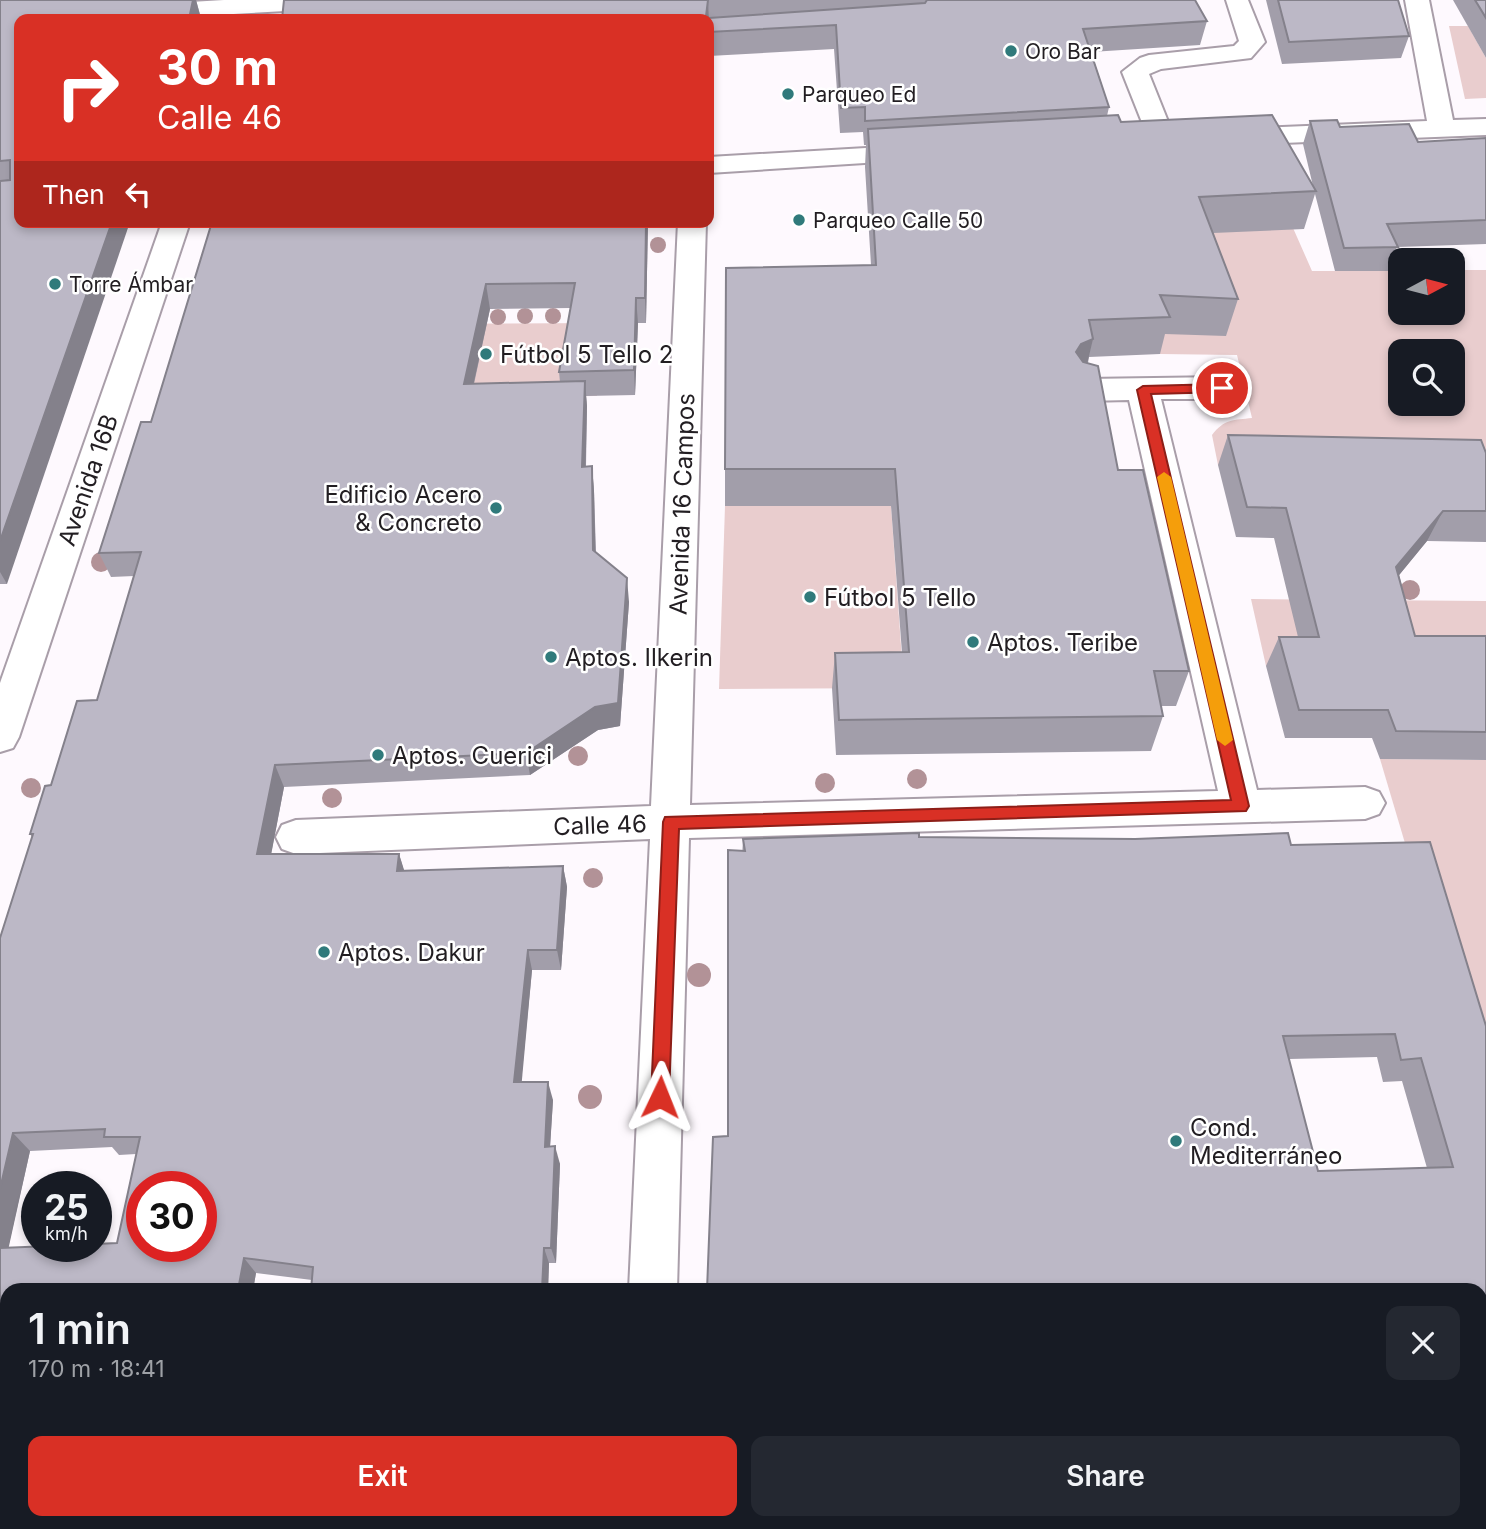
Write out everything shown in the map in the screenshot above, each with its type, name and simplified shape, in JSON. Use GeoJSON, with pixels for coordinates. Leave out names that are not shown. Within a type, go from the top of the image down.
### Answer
{"type":"FeatureCollection","features":[{"type":"Feature","properties":{"kind":"street"},"geometry":{"type":"LineString","coordinates":[[99,2],[107,10],[122,13],[255,13],[358,0]]}},
{"type":"Feature","properties":{"kind":"street"},"geometry":{"type":"LineString","coordinates":[[1417,0],[1441,127]]}},
{"type":"Feature","properties":{"kind":"street"},"geometry":{"type":"LineString","coordinates":[[1237,2],[1252,42],[1242,53],[1161,61],[1135,72],[1173,139],[1486,127]]}},
{"type":"Feature","properties":{"kind":"street"},"geometry":{"type":"LineString","coordinates":[[714,165],[938,152]]}},
{"type":"Feature","properties":{"kind":"street","name":"Avenida 16B"},"geometry":{"type":"LineString","coordinates":[[0,737],[174,228]]}},
{"type":"Feature","properties":{"kind":"street","name":"Avenida 16 Campos"},"geometry":{"type":"LineString","coordinates":[[653,1283],[692,228]]}},
{"type":"Feature","properties":{"kind":"street"},"geometry":{"type":"LineString","coordinates":[[1086,390],[1222,388]]}},
{"type":"Feature","properties":{"kind":"street"},"geometry":{"type":"LineString","coordinates":[[1143,390],[1241,806]]}},
{"type":"Feature","properties":{"kind":"street","name":"Calle 46"},"geometry":{"type":"LineString","coordinates":[[296,836],[671,822],[1365,803]]}},
{"type":"Feature","properties":{"kind":"shaded area"},"geometry":{"type":"Polygon","coordinates":[[[1449,26],[1468,26],[1486,58],[1486,98],[1465,99],[1449,26]]]}},
{"type":"Feature","properties":{"kind":"shaded area"},"geometry":{"type":"Polygon","coordinates":[[[1260,153],[1312,271],[1388,271],[1388,326],[1465,326],[1465,270],[1486,270],[1486,526],[1465,470],[1218,465],[1212,435],[1225,423],[1252,418],[1237,355],[1160,354],[1150,333],[1194,245],[1260,153]]]}},
{"type":"Feature","properties":{"kind":"shaded area","name":"Fútbol 5 Tello 2"},"geometry":{"type":"Polygon","coordinates":[[[602,323],[597,396],[364,398],[379,324],[602,323]]]}},
{"type":"Feature","properties":{"kind":"shaded area","name":"Fútbol 5 Tello"},"geometry":{"type":"Polygon","coordinates":[[[725,506],[891,506],[904,688],[719,689],[725,506]]]}},
{"type":"Feature","properties":{"kind":"shaded area"},"geometry":{"type":"Polygon","coordinates":[[[1251,599],[1486,601],[1486,665],[1266,666],[1251,599]]]}},
{"type":"Feature","properties":{"kind":"shaded area"},"geometry":{"type":"Polygon","coordinates":[[[1380,759],[1486,760],[1486,1077],[1410,860],[1380,759]]]}},
{"type":"Feature","properties":{"kind":"building"},"geometry":{"type":"Polygon","coordinates":[[[0,0],[193,0],[190,14],[14,14],[14,228],[110,228],[0,541],[0,181],[10,180],[10,160],[0,161],[0,0]]]}},
{"type":"Feature","properties":{"kind":"building"},"geometry":{"type":"Polygon","coordinates":[[[284,0],[708,0],[706,14],[283,14],[284,0]]]}},
{"type":"Feature","properties":{"kind":"building"},"geometry":{"type":"Polygon","coordinates":[[[927,0],[1195,0],[1207,21],[1083,29],[1109,107],[865,121],[865,107],[841,108],[836,25],[714,32],[714,18],[925,3],[927,0]]]}},
{"type":"Feature","properties":{"kind":"building"},"geometry":{"type":"Polygon","coordinates":[[[1278,0],[1398,0],[1409,36],[1289,42],[1278,0]]]}},
{"type":"Feature","properties":{"kind":"building"},"geometry":{"type":"Polygon","coordinates":[[[1475,0],[1486,0],[1486,18],[1475,0]]]}},
{"type":"Feature","properties":{"kind":"building"},"geometry":{"type":"Polygon","coordinates":[[[1118,115],[1121,122],[1272,115],[1316,191],[1199,197],[1238,299],[1160,295],[1170,317],[1089,320],[1093,339],[1081,344],[1076,352],[1083,362],[1098,366],[1118,470],[1143,470],[1189,671],[1154,671],[1163,716],[839,720],[835,653],[909,652],[895,469],[725,469],[726,268],[876,265],[868,129],[1118,115]]]}},
{"type":"Feature","properties":{"kind":"building"},"geometry":{"type":"Polygon","coordinates":[[[1337,120],[1340,127],[1409,124],[1418,142],[1486,138],[1486,220],[1387,224],[1398,247],[1344,248],[1310,121],[1337,120]]]}},
{"type":"Feature","properties":{"kind":"building"},"geometry":{"type":"Polygon","coordinates":[[[210,228],[646,228],[645,298],[636,298],[634,370],[559,372],[575,283],[486,284],[464,384],[585,381],[582,467],[592,466],[593,550],[627,578],[618,703],[595,707],[526,753],[275,765],[257,854],[399,854],[397,871],[563,866],[557,950],[528,950],[514,1082],[548,1082],[545,1147],[555,1146],[551,1248],[544,1248],[542,1283],[312,1283],[313,1267],[244,1258],[239,1283],[0,1283],[0,1248],[21,1247],[21,1262],[112,1262],[112,1243],[117,1243],[126,1202],[126,1262],[217,1262],[217,1171],[133,1171],[140,1137],[104,1137],[105,1129],[13,1133],[0,1189],[0,938],[33,834],[30,834],[45,786],[51,785],[77,701],[97,700],[141,552],[99,553],[141,422],[151,422],[210,228]]]}},
{"type":"Feature","properties":{"kind":"building"},"geometry":{"type":"Polygon","coordinates":[[[1228,435],[1481,440],[1486,453],[1486,511],[1443,511],[1396,567],[1415,636],[1486,636],[1486,732],[1396,731],[1388,710],[1299,710],[1279,637],[1319,637],[1286,508],[1247,507],[1228,435]]]}},
{"type":"Feature","properties":{"kind":"building"},"geometry":{"type":"Polygon","coordinates":[[[919,833],[919,837],[1135,839],[1288,833],[1291,845],[1430,842],[1486,1026],[1486,1283],[707,1283],[713,1137],[728,1136],[728,850],[745,851],[743,839],[919,833]],[[1395,1034],[1283,1036],[1318,1171],[1453,1167],[1421,1058],[1401,1060],[1395,1034]]]}},
{"type":"Feature","properties":{"kind":"slow traffic"},"geometry":{"type":"LineString","coordinates":[[1164,477],[1225,740]]}},
{"type":"Feature","properties":{"kind":"place","name":"Oro Bar"},"geometry":{"type":"Point","coordinates":[1011,51]}},
{"type":"Feature","properties":{"kind":"place","name":"Parqueo Ed"},"geometry":{"type":"Point","coordinates":[788,94]}},
{"type":"Feature","properties":{"kind":"place","name":"Parqueo Calle 50"},"geometry":{"type":"Point","coordinates":[799,220]}},
{"type":"Feature","properties":{"kind":"place","name":"Torre Ámbar"},"geometry":{"type":"Point","coordinates":[55,284]}},
{"type":"Feature","properties":{"kind":"place","name":"Fútbol 5 Tello 2"},"geometry":{"type":"Point","coordinates":[486,354]}},
{"type":"Feature","properties":{"kind":"place","name":"Edificio Acero & Concreto"},"geometry":{"type":"Point","coordinates":[496,508]}},
{"type":"Feature","properties":{"kind":"place","name":"Fútbol 5 Tello"},"geometry":{"type":"Point","coordinates":[810,597]}},
{"type":"Feature","properties":{"kind":"place","name":"Aptos. Teribe"},"geometry":{"type":"Point","coordinates":[973,642]}},
{"type":"Feature","properties":{"kind":"place","name":"Aptos. Ilkerin"},"geometry":{"type":"Point","coordinates":[551,657]}},
{"type":"Feature","properties":{"kind":"place","name":"Aptos. Cuerici"},"geometry":{"type":"Point","coordinates":[378,755]}},
{"type":"Feature","properties":{"kind":"place","name":"Aptos. Dakur"},"geometry":{"type":"Point","coordinates":[324,952]}},
{"type":"Feature","properties":{"kind":"place","name":"Cond. Mediterráneo"},"geometry":{"type":"Point","coordinates":[1176,1141]}},
{"type":"Feature","properties":{"kind":"route"},"geometry":{"type":"LineString","coordinates":[[660,1097],[671,822],[1241,806],[1143,390],[1222,388]]}}]}
